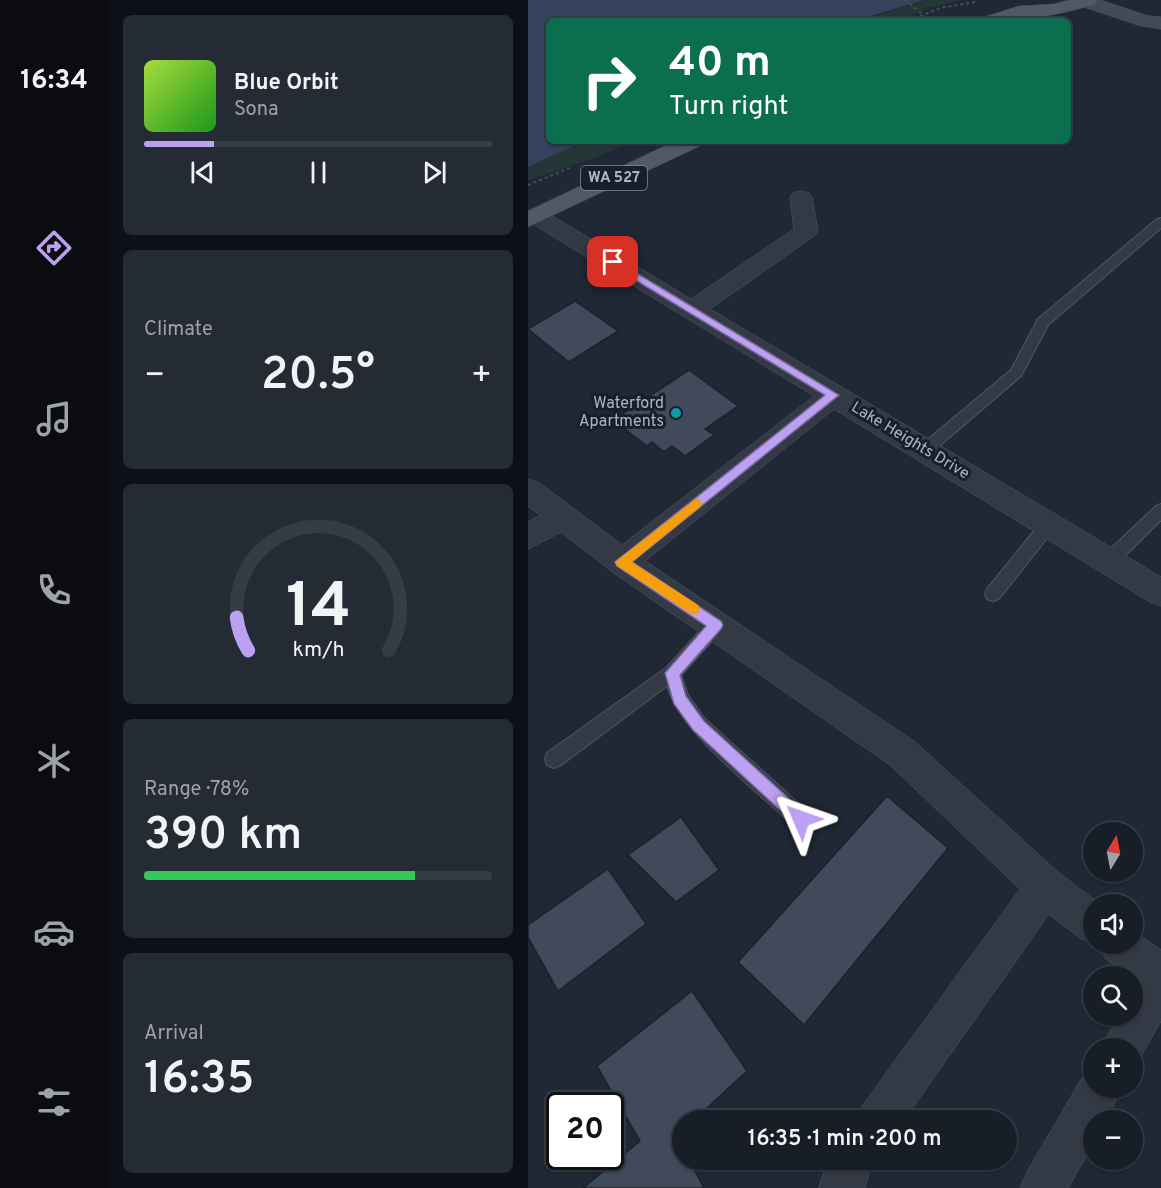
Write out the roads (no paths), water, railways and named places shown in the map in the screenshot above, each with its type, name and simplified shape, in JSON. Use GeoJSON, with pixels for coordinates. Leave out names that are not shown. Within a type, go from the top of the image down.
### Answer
{"type":"FeatureCollection","features":[{"type":"Feature","properties":{"kind":"main road"},"geometry":{"type":"LineString","coordinates":[[1000,18],[1019,12],[1050,15],[1086,1]]}},
{"type":"Feature","properties":{"kind":"main road","name":"WA 527"},"geometry":{"type":"LineString","coordinates":[[532,218],[686,144]]}},
{"type":"Feature","properties":{"kind":"street"},"geometry":{"type":"LineString","coordinates":[[1086,1],[1145,21],[1161,23]]}},
{"type":"Feature","properties":{"kind":"street"},"geometry":{"type":"LineString","coordinates":[[692,310],[806,231],[801,198]]}},
{"type":"Feature","properties":{"kind":"street","name":"Lake Heights Drive"},"geometry":{"type":"LineString","coordinates":[[532,218],[692,310],[1161,593]]}},
{"type":"Feature","properties":{"kind":"street"},"geometry":{"type":"LineString","coordinates":[[622,562],[833,395]]}},
{"type":"Feature","properties":{"kind":"street"},"geometry":{"type":"LineString","coordinates":[[528,490],[622,562],[902,753],[1045,887],[1083,916]]}},
{"type":"Feature","properties":{"kind":"street"},"geometry":{"type":"LineString","coordinates":[[528,537],[562,517]]}},
{"type":"Feature","properties":{"kind":"street"},"geometry":{"type":"LineString","coordinates":[[885,1110],[1045,887]]}},
{"type":"Feature","properties":{"kind":"street"},"geometry":{"type":"LineString","coordinates":[[1133,954],[1161,975]]}},
{"type":"Feature","properties":{"kind":"street"},"geometry":{"type":"LineString","coordinates":[[1128,1038],[1161,981]]}},
{"type":"Feature","properties":{"kind":"street"},"geometry":{"type":"LineString","coordinates":[[1043,1188],[1094,1098]]}},
{"type":"Feature","properties":{"kind":"street"},"geometry":{"type":"LineString","coordinates":[[842,1188],[848,1170]]}},
{"type":"Feature","properties":{"kind":"lane"},"geometry":{"type":"LineString","coordinates":[[925,450],[1016,373],[1044,322],[1161,222]]}},
{"type":"Feature","properties":{"kind":"lane"},"geometry":{"type":"LineString","coordinates":[[1109,561],[1161,510]]}},
{"type":"Feature","properties":{"kind":"lane"},"geometry":{"type":"LineString","coordinates":[[993,594],[1048,525]]}},
{"type":"Feature","properties":{"kind":"lane"},"geometry":{"type":"LineString","coordinates":[[554,759],[672,673],[716,625]]}},
{"type":"Feature","properties":{"kind":"lane"},"geometry":{"type":"LineString","coordinates":[[672,673],[680,699],[699,725],[801,819]]}},
{"type":"Feature","properties":{"kind":"water"},"geometry":{"type":"Polygon","coordinates":[[[528,0],[925,0],[864,18],[546,18],[546,144],[578,144],[528,167],[528,0]]]}},
{"type":"Feature","properties":{"kind":"place","name":"Waterford Apartments"},"geometry":{"type":"Point","coordinates":[676,413]}}]}
